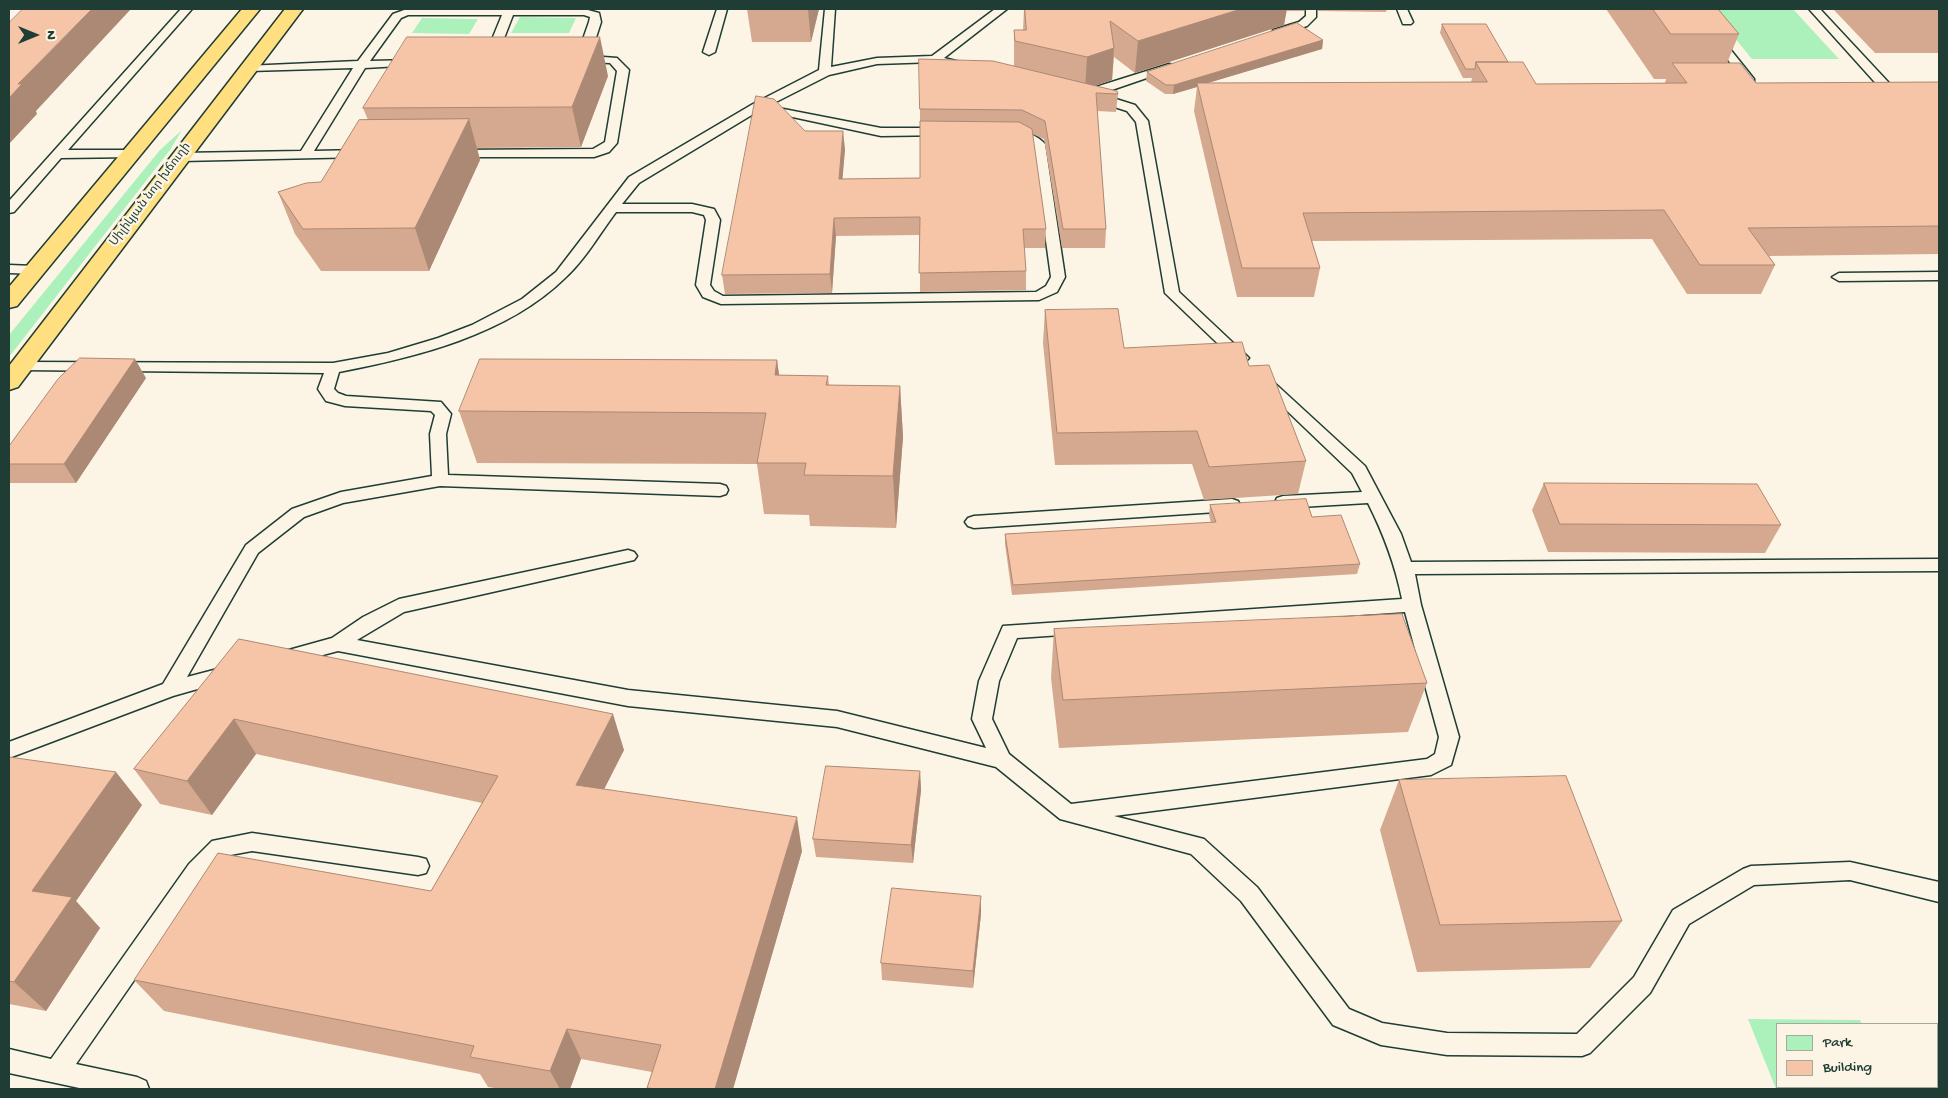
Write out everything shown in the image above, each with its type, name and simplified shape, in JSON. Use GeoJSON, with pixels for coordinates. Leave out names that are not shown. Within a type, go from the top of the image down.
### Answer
{"type":"FeatureCollection","features":[{"type":"Feature","properties":{"kind":"highway"},"geometry":{"type":"LineString","coordinates":[[9,301],[251,9]]}},
{"type":"Feature","properties":{"kind":"highway","name":"Սիլիկյան նոր խճուղի"},"geometry":{"type":"LineString","coordinates":[[9,382],[294,9]]}},
{"type":"Feature","properties":{"kind":"lane"},"geometry":{"type":"LineString","coordinates":[[9,209],[187,9]]}},
{"type":"Feature","properties":{"kind":"lane"},"geometry":{"type":"LineString","coordinates":[[708,52],[722,9]]}},
{"type":"Feature","properties":{"kind":"lane"},"geometry":{"type":"LineString","coordinates":[[825,72],[830,9]]}},
{"type":"Feature","properties":{"kind":"lane"},"geometry":{"type":"LineString","coordinates":[[935,59],[1002,9]]}},
{"type":"Feature","properties":{"kind":"lane"},"geometry":{"type":"LineString","coordinates":[[1265,36],[1303,24],[1311,18],[1311,9]]}},
{"type":"Feature","properties":{"kind":"lane"},"geometry":{"type":"LineString","coordinates":[[1402,9],[1407,22]]}},
{"type":"Feature","properties":{"kind":"lane"},"geometry":{"type":"LineString","coordinates":[[1693,9],[1758,86],[1734,86]]}},
{"type":"Feature","properties":{"kind":"lane"},"geometry":{"type":"LineString","coordinates":[[1814,9],[1890,86],[1866,86]]}},
{"type":"Feature","properties":{"kind":"lane"},"geometry":{"type":"LineString","coordinates":[[489,61],[510,11]]}},
{"type":"Feature","properties":{"kind":"lane"},"geometry":{"type":"LineString","coordinates":[[304,155],[361,65],[397,16],[407,12],[510,11],[584,12],[595,15],[595,22],[578,59],[613,60],[623,70],[611,142],[605,149],[594,153],[444,154]]}},
{"type":"Feature","properties":{"kind":"lane"},"geometry":{"type":"LineString","coordinates":[[22,365],[333,368],[390,357],[443,341],[477,328],[527,302],[561,275],[634,180],[757,107],[825,72],[877,61],[935,59],[973,68]]}},
{"type":"Feature","properties":{"kind":"lane"},"geometry":{"type":"LineString","coordinates":[[249,68],[430,63]]}},
{"type":"Feature","properties":{"kind":"lane"},"geometry":{"type":"LineString","coordinates":[[1067,812],[1431,767],[1444,759],[1449,737],[1412,606],[1405,568],[1392,534],[1358,470],[1172,293],[1142,122],[1131,108],[1113,100],[1082,93],[1180,64]]}},
{"type":"Feature","properties":{"kind":"lane"},"geometry":{"type":"LineString","coordinates":[[757,107],[881,132],[958,132]]}},
{"type":"Feature","properties":{"kind":"lane"},"geometry":{"type":"LineString","coordinates":[[612,208],[692,208],[709,212],[713,220],[703,285],[708,294],[721,300],[924,299],[1039,296],[1052,289],[1058,277],[1039,144],[1021,134],[994,133]]}},
{"type":"Feature","properties":{"kind":"lane"},"geometry":{"type":"LineString","coordinates":[[57,154],[131,154]]}},
{"type":"Feature","properties":{"kind":"lane"},"geometry":{"type":"LineString","coordinates":[[181,156],[374,154]]}},
{"type":"Feature","properties":{"kind":"lane"},"geometry":{"type":"LineString","coordinates":[[9,269],[35,270]]}},
{"type":"Feature","properties":{"kind":"lane"},"geometry":{"type":"LineString","coordinates":[[1838,276],[1939,276]]}},
{"type":"Feature","properties":{"kind":"lane"},"geometry":{"type":"LineString","coordinates":[[333,368],[326,389],[332,397],[345,401],[435,406],[443,414],[438,434],[440,480]]}},
{"type":"Feature","properties":{"kind":"lane"},"geometry":{"type":"LineString","coordinates":[[170,689],[252,548],[298,513],[341,498],[440,480],[720,490]]}},
{"type":"Feature","properties":{"kind":"lane"},"geometry":{"type":"LineString","coordinates":[[974,522],[1372,497]]}},
{"type":"Feature","properties":{"kind":"lane"},"geometry":{"type":"LineString","coordinates":[[263,664],[338,644],[370,622],[399,606],[628,556]]}},
{"type":"Feature","properties":{"kind":"lane"},"geometry":{"type":"LineString","coordinates":[[1405,568],[1939,565]]}},
{"type":"Feature","properties":{"kind":"lane"},"geometry":{"type":"LineString","coordinates":[[1002,760],[982,719],[989,681],[1010,631],[1412,606]]}},
{"type":"Feature","properties":{"kind":"lane"},"geometry":{"type":"LineString","coordinates":[[338,644],[628,698],[837,719],[1002,760],[1067,812],[1197,846],[1249,894],[1340,1017],[1381,1034],[1446,1044],[1582,1045],[1642,985],[1681,917],[1751,876],[1850,871],[1939,892]]}},
{"type":"Feature","properties":{"kind":"lane"},"geometry":{"type":"LineString","coordinates":[[9,750],[170,689],[244,669]]}},
{"type":"Feature","properties":{"kind":"lane"},"geometry":{"type":"LineString","coordinates":[[57,1072],[197,871],[219,848],[252,842],[418,866]]}},
{"type":"Feature","properties":{"kind":"lane"},"geometry":{"type":"LineString","coordinates":[[9,1061],[137,1089]]}},
{"type":"Feature","properties":{"kind":"green space"},"geometry":{"type":"Polygon","coordinates":[[[1711,9],[1793,9],[1839,59],[1752,59],[1711,9]]]}},
{"type":"Feature","properties":{"kind":"green space"},"geometry":{"type":"Polygon","coordinates":[[[520,17],[576,18],[569,33],[511,33],[520,17]]]}},
{"type":"Feature","properties":{"kind":"green space"},"geometry":{"type":"Polygon","coordinates":[[[422,18],[478,19],[469,34],[412,33],[422,18]]]}},
{"type":"Feature","properties":{"kind":"green space"},"geometry":{"type":"Polygon","coordinates":[[[182,130],[170,150],[9,357],[9,335],[160,150],[182,130]]]}},
{"type":"Feature","properties":{"kind":"green space"},"geometry":{"type":"Polygon","coordinates":[[[1748,1019],[1860,1020],[1862,1023],[1776,1023],[1776,1088],[1892,1089],[1776,1089],[1748,1019]]]}},
{"type":"Feature","properties":{"kind":"building"},"geometry":{"type":"Polygon","coordinates":[[[23,9],[92,9],[18,84],[22,84],[9,98],[9,23],[23,9]]]}},
{"type":"Feature","properties":{"kind":"building"},"geometry":{"type":"Polygon","coordinates":[[[1025,9],[1241,9],[1138,41],[1110,21],[1114,48],[1087,57],[1015,41],[1014,30],[1026,30],[1025,9]]]}},
{"type":"Feature","properties":{"kind":"building"},"geometry":{"type":"Polygon","coordinates":[[[1653,9],[1718,9],[1739,34],[1671,34],[1653,9]]]}},
{"type":"Feature","properties":{"kind":"building"},"geometry":{"type":"Polygon","coordinates":[[[1297,23],[1323,40],[1174,85],[1166,85],[1147,72],[1297,23]]]}},
{"type":"Feature","properties":{"kind":"building"},"geometry":{"type":"Polygon","coordinates":[[[1442,24],[1486,24],[1508,62],[1476,62],[1475,69],[1466,69],[1442,24]]]}},
{"type":"Feature","properties":{"kind":"building"},"geometry":{"type":"Polygon","coordinates":[[[407,37],[600,37],[572,107],[363,108],[407,37]]]}},
{"type":"Feature","properties":{"kind":"building"},"geometry":{"type":"Polygon","coordinates":[[[919,59],[993,61],[1117,91],[1118,94],[1096,93],[1106,229],[1063,229],[1045,121],[1022,110],[920,109],[919,59]]]}},
{"type":"Feature","properties":{"kind":"building"},"geometry":{"type":"Polygon","coordinates":[[[1476,62],[1523,62],[1536,84],[1687,83],[1672,63],[1740,63],[1756,83],[1939,82],[1939,226],[1748,228],[1775,265],[1700,265],[1664,210],[1303,213],[1320,268],[1242,268],[1197,83],[1487,82],[1476,62]]]}},
{"type":"Feature","properties":{"kind":"building"},"geometry":{"type":"Polygon","coordinates":[[[756,96],[774,99],[805,131],[843,131],[839,179],[920,178],[920,121],[1019,122],[1032,129],[1046,229],[1023,229],[1026,271],[919,273],[920,217],[834,218],[830,274],[722,275],[756,96]]]}},
{"type":"Feature","properties":{"kind":"building"},"geometry":{"type":"Polygon","coordinates":[[[469,119],[415,228],[303,229],[278,192],[306,183],[321,182],[359,120],[469,119]]]}},
{"type":"Feature","properties":{"kind":"building"},"geometry":{"type":"Polygon","coordinates":[[[1118,309],[1124,348],[1242,342],[1249,366],[1269,365],[1306,461],[1209,467],[1197,431],[1057,433],[1045,310],[1118,309]]]}},
{"type":"Feature","properties":{"kind":"building"},"geometry":{"type":"Polygon","coordinates":[[[80,358],[135,359],[64,464],[9,464],[9,446],[58,379],[80,358]]]}},
{"type":"Feature","properties":{"kind":"building"},"geometry":{"type":"Polygon","coordinates":[[[480,359],[777,360],[775,375],[828,376],[826,385],[900,386],[893,476],[804,475],[806,463],[757,463],[766,413],[459,411],[480,359]]]}},
{"type":"Feature","properties":{"kind":"building"},"geometry":{"type":"Polygon","coordinates":[[[1544,483],[1757,484],[1781,525],[1560,524],[1544,483]]]}},
{"type":"Feature","properties":{"kind":"building"},"geometry":{"type":"Polygon","coordinates":[[[1306,499],[1312,517],[1341,515],[1360,564],[1013,585],[1005,534],[1216,522],[1210,505],[1306,499]]]}},
{"type":"Feature","properties":{"kind":"building"},"geometry":{"type":"Polygon","coordinates":[[[1402,614],[1427,683],[1063,700],[1054,629],[1402,614]]]}},
{"type":"Feature","properties":{"kind":"building"},"geometry":{"type":"Polygon","coordinates":[[[239,639],[613,714],[576,785],[797,817],[715,1089],[647,1088],[661,1045],[567,1029],[550,1071],[470,1057],[474,1046],[134,980],[218,853],[431,891],[498,776],[234,719],[187,781],[134,769],[239,639]]]}},
{"type":"Feature","properties":{"kind":"building"},"geometry":{"type":"Polygon","coordinates":[[[9,757],[116,772],[32,891],[72,897],[14,982],[9,981],[9,757]]]}},
{"type":"Feature","properties":{"kind":"building"},"geometry":{"type":"Polygon","coordinates":[[[826,766],[920,771],[911,845],[813,839],[826,766]]]}},
{"type":"Feature","properties":{"kind":"building"},"geometry":{"type":"Polygon","coordinates":[[[1566,776],[1622,921],[1440,925],[1399,780],[1566,776]]]}},
{"type":"Feature","properties":{"kind":"building"},"geometry":{"type":"Polygon","coordinates":[[[892,888],[981,896],[973,971],[881,963],[892,888]]]}}]}
